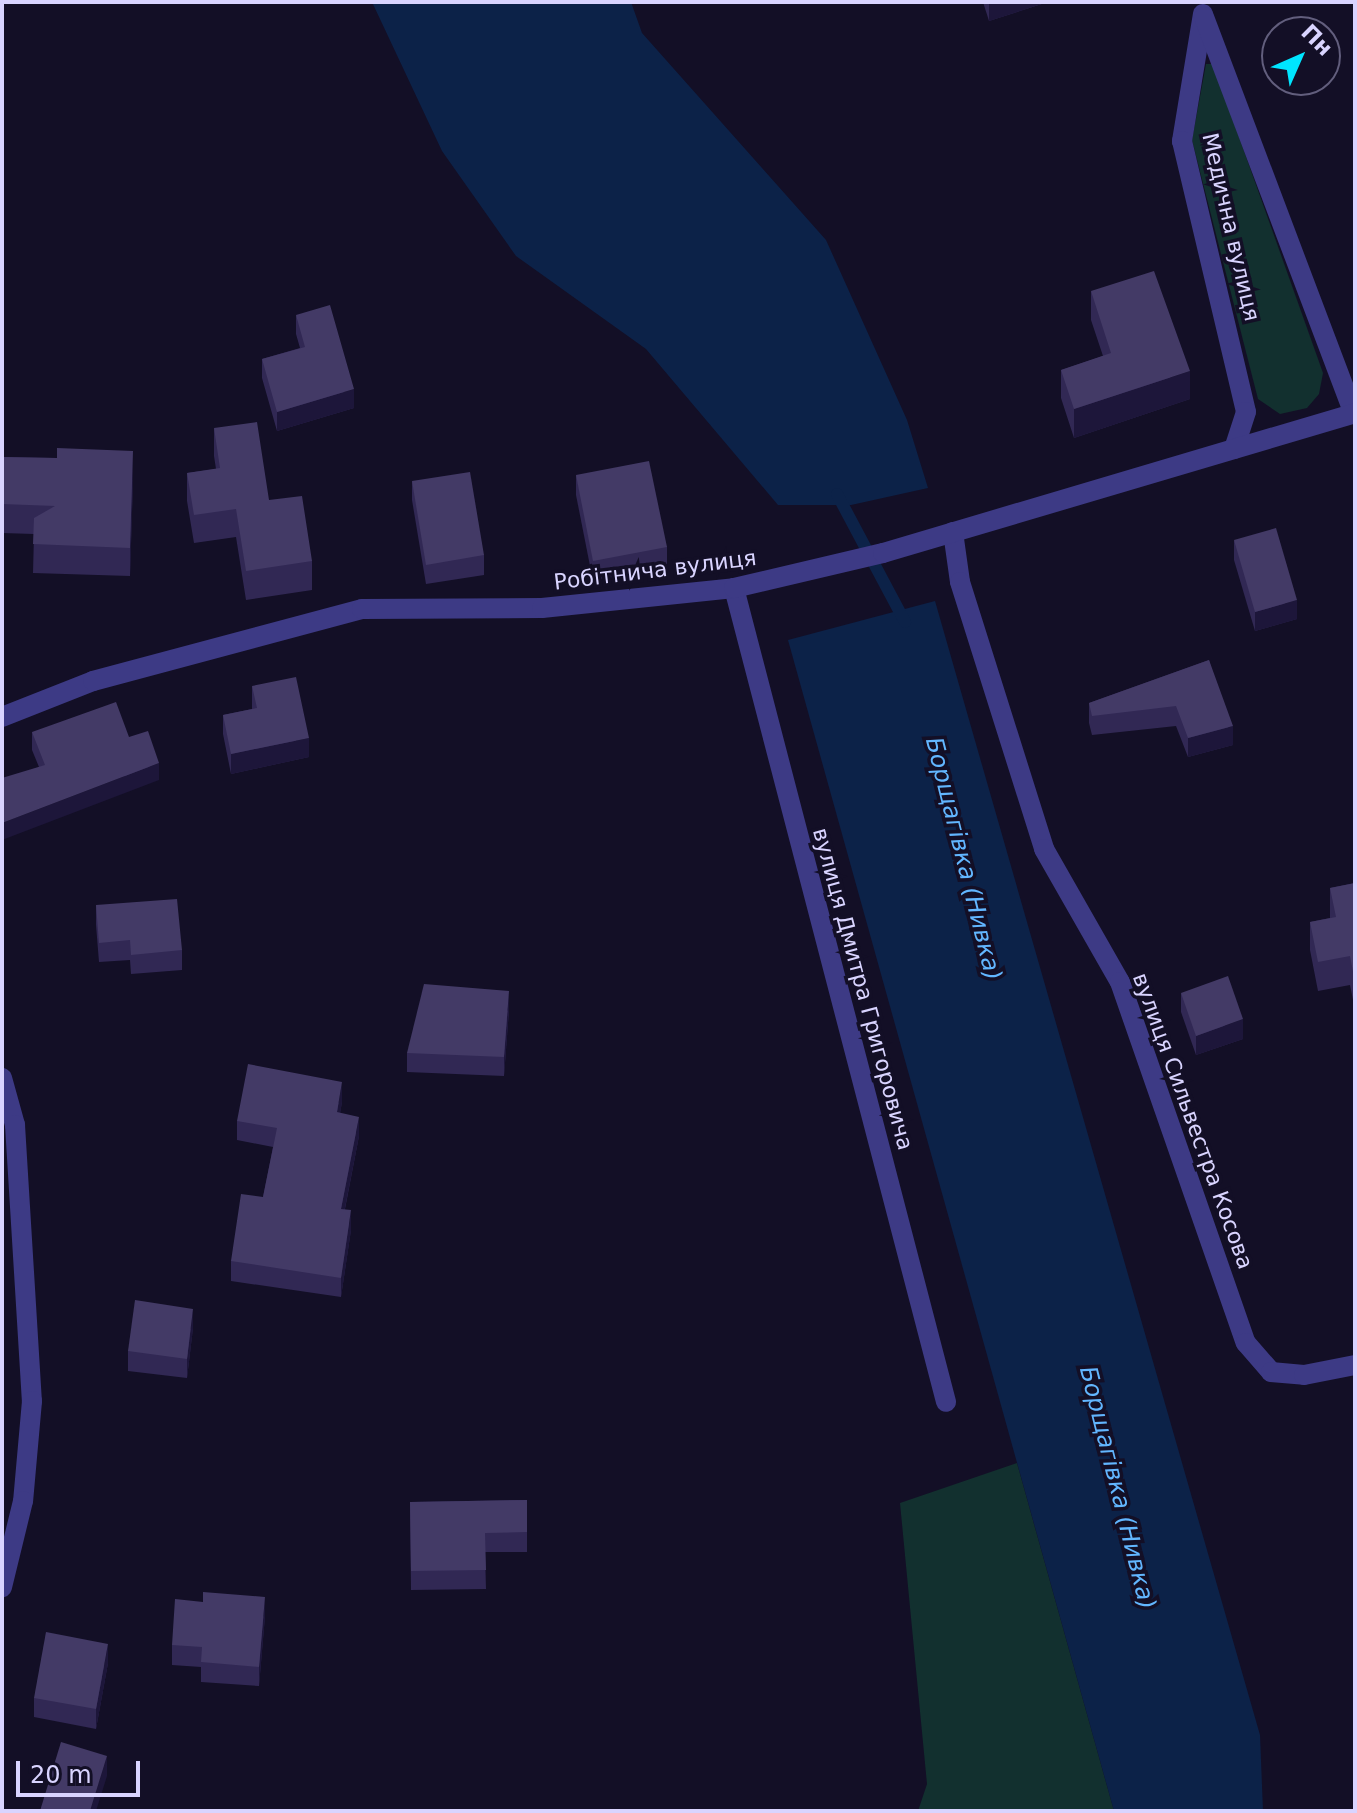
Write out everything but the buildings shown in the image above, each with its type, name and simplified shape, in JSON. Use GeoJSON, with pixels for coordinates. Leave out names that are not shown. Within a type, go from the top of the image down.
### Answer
{"type":"FeatureCollection","features":[{"type":"Feature","properties":{"kind":"street","name":"Медична вулиця"},"geometry":{"type":"LineString","coordinates":[[1202,8],[1355,413]]}},
{"type":"Feature","properties":{"kind":"street","name":"Медична вулиця"},"geometry":{"type":"LineString","coordinates":[[1202,8],[1182,141],[1246,412],[1234,449]]}},
{"type":"Feature","properties":{"kind":"street","name":"Робітнича вулиця"},"geometry":{"type":"LineString","coordinates":[[2,717],[93,681],[362,609],[542,608],[734,588],[873,556],[1355,413]]}},
{"type":"Feature","properties":{"kind":"street","name":"вулиця Сильвестра Косова"},"geometry":{"type":"LineString","coordinates":[[953,532],[960,582],[1044,849],[1120,982],[1246,1343],[1271,1372],[1304,1375],[1355,1365]]}},
{"type":"Feature","properties":{"kind":"street","name":"вулиця Дмитра Григоровича"},"geometry":{"type":"LineString","coordinates":[[734,588],[946,1402]]}},
{"type":"Feature","properties":{"kind":"street"},"geometry":{"type":"LineString","coordinates":[[2,1078],[15,1125],[32,1401],[23,1501],[2,1587]]}},
{"type":"Feature","properties":{"kind":"green space"},"geometry":{"type":"Polygon","coordinates":[[[1206,64],[1213,64],[1323,373],[1319,394],[1307,408],[1280,414],[1258,399],[1192,140],[1206,64]]]}},
{"type":"Feature","properties":{"kind":"green space"},"geometry":{"type":"Polygon","coordinates":[[[1017,1463],[1114,1811],[918,1811],[927,1784],[900,1503],[1017,1463]]]}},
{"type":"Feature","properties":{"kind":"water"},"geometry":{"type":"Polygon","coordinates":[[[372,2],[631,2],[642,33],[826,240],[907,420],[928,488],[851,505],[778,505],[646,349],[516,256],[442,151],[372,2]]]}},
{"type":"Feature","properties":{"kind":"water"},"geometry":{"type":"Polygon","coordinates":[[[935,601],[1260,1735],[1263,1811],[1114,1811],[788,640],[935,601]]]}},
{"type":"Feature","properties":{"kind":"waterway","name":"Борщагівка (Нивка)"},"geometry":{"type":"LineString","coordinates":[[837,494],[905,622]]}}]}
